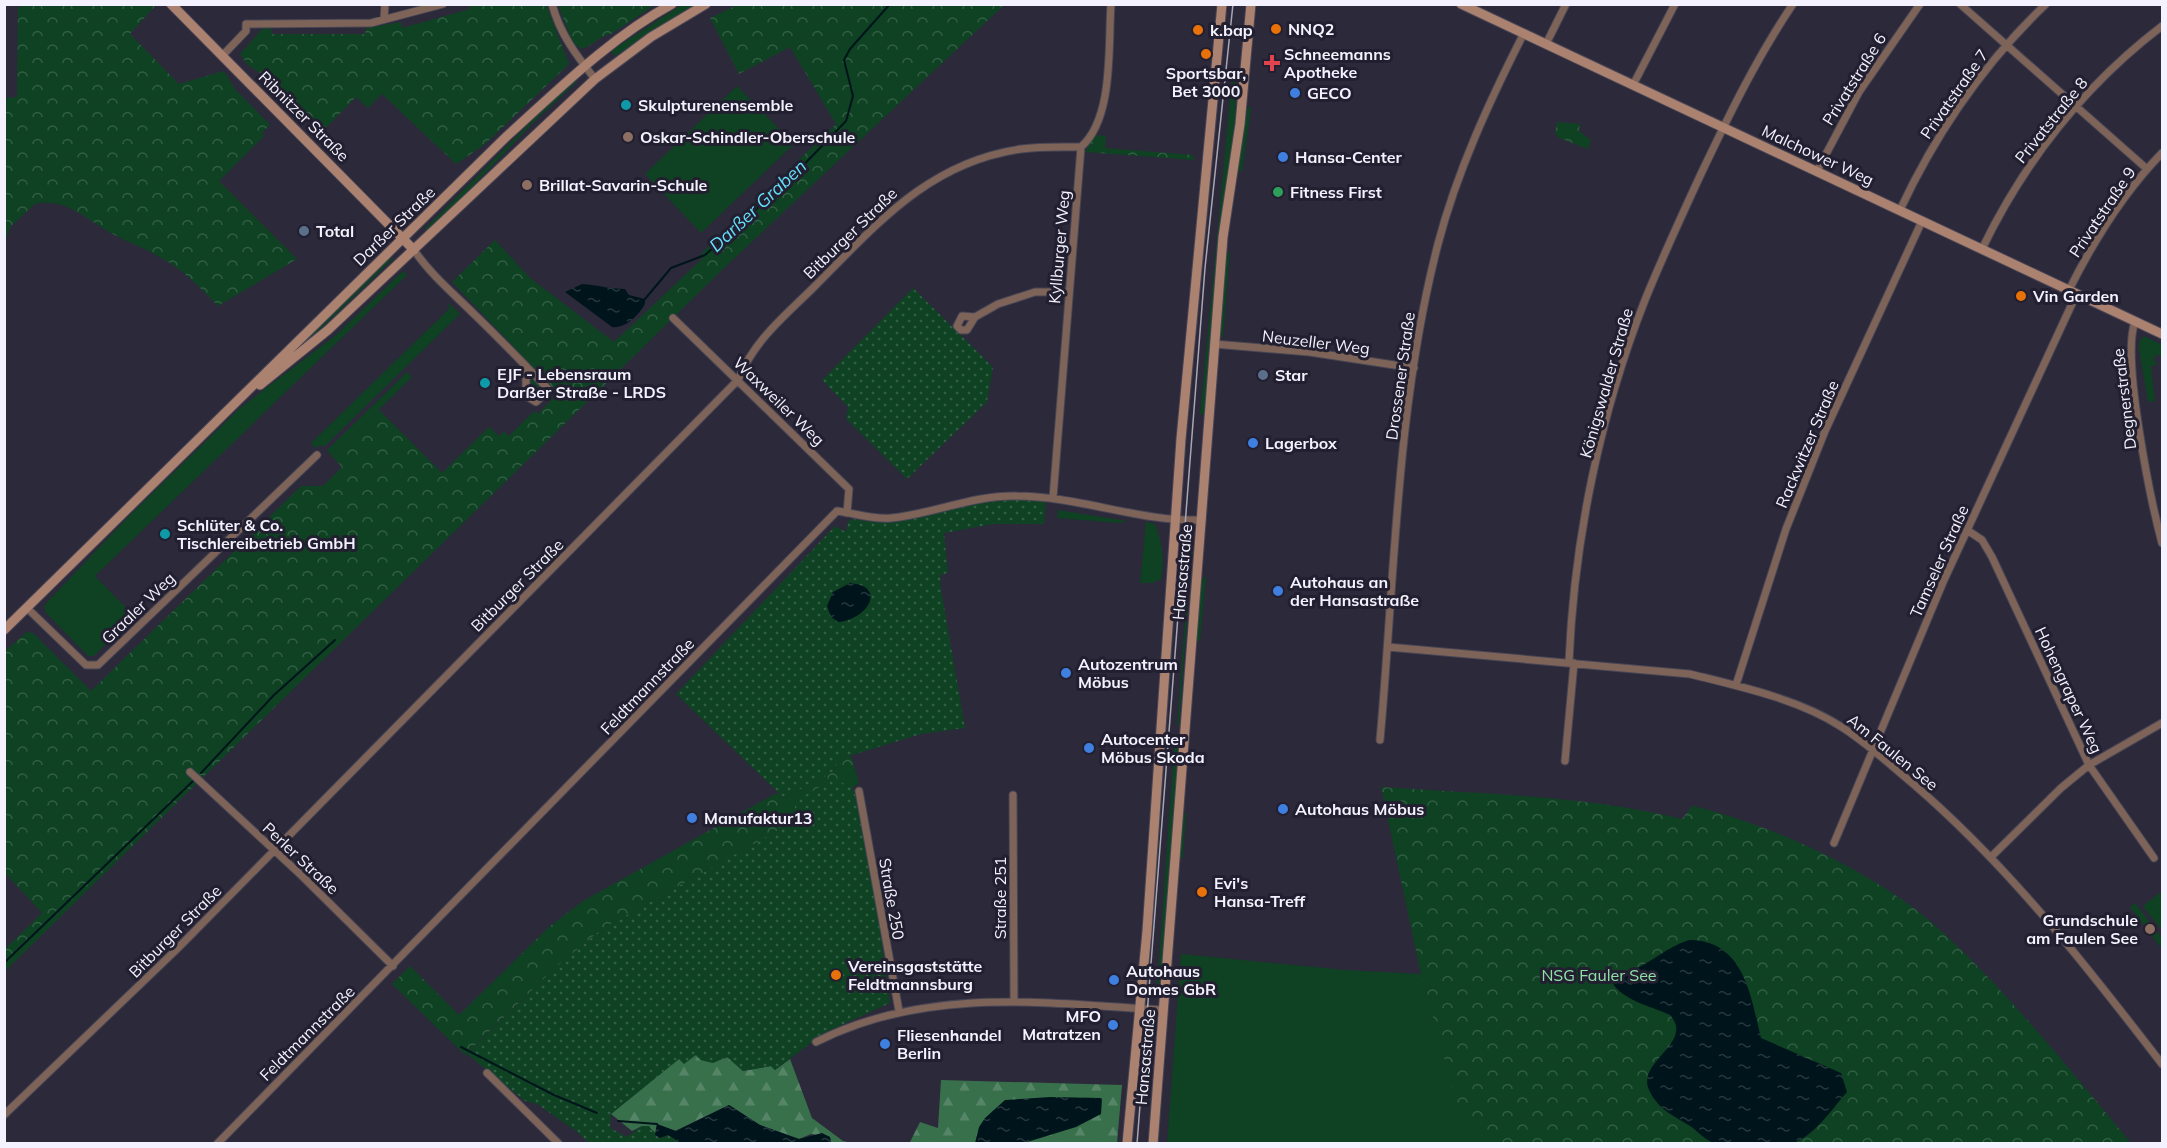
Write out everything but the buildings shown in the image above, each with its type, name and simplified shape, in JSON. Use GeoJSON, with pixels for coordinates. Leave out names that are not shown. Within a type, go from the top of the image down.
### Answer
{"type":"FeatureCollection","features":[{"type":"Feature","properties":{"kind":"main road","name":"Ribnitzer Straße"},"geometry":{"type":"LineString","coordinates":[[171,4],[414,250]]}},
{"type":"Feature","properties":{"kind":"main road","name":"Darßer Straße"},"geometry":{"type":"LineString","coordinates":[[4,630],[403,238],[584,66],[623,36],[672,4]]}},
{"type":"Feature","properties":{"kind":"main road","name":"Darßer Straße"},"geometry":{"type":"LineString","coordinates":[[227,410],[328,330],[595,79],[651,37],[706,4]]}},
{"type":"Feature","properties":{"kind":"main road","name":"Hansastraße"},"geometry":{"type":"LineString","coordinates":[[1127,1143],[1147,931],[1176,521],[1222,4]]}},
{"type":"Feature","properties":{"kind":"main road","name":"Hansastraße"},"geometry":{"type":"LineString","coordinates":[[1153,1143],[1223,237],[1240,124],[1251,4]]}},
{"type":"Feature","properties":{"kind":"main road","name":"Malchower Weg"},"geometry":{"type":"LineString","coordinates":[[1461,4],[2163,334]]}},
{"type":"Feature","properties":{"kind":"street"},"geometry":{"type":"LineString","coordinates":[[384,19],[385,4]]}},
{"type":"Feature","properties":{"kind":"street"},"geometry":{"type":"LineString","coordinates":[[222,56],[246,31],[246,24],[362,24],[443,4]]}},
{"type":"Feature","properties":{"kind":"street"},"geometry":{"type":"LineString","coordinates":[[552,4],[558,26],[595,79]]}},
{"type":"Feature","properties":{"kind":"street"},"geometry":{"type":"LineString","coordinates":[[1081,147],[1095,132],[1102,113],[1111,4]]}},
{"type":"Feature","properties":{"kind":"street"},"geometry":{"type":"LineString","coordinates":[[1546,44],[1566,4]]}},
{"type":"Feature","properties":{"kind":"street"},"geometry":{"type":"LineString","coordinates":[[1633,85],[1675,4]]}},
{"type":"Feature","properties":{"kind":"street","name":"Königswalder Straße"},"geometry":{"type":"LineString","coordinates":[[1565,761],[1572,611],[1587,507],[1610,410],[1644,302],[1750,72],[1793,4]]}},
{"type":"Feature","properties":{"kind":"street","name":"Privatstraße 6"},"geometry":{"type":"LineString","coordinates":[[1817,171],[1859,92],[1920,4]]}},
{"type":"Feature","properties":{"kind":"street"},"geometry":{"type":"LineString","coordinates":[[1960,4],[2147,169]]}},
{"type":"Feature","properties":{"kind":"street","name":"Privatstraße 7"},"geometry":{"type":"LineString","coordinates":[[1900,210],[1938,137],[2006,45],[2046,4]]}},
{"type":"Feature","properties":{"kind":"street","name":"Privatstraße 8"},"geometry":{"type":"LineString","coordinates":[[1982,249],[2032,163],[2076,106],[2105,75],[2163,26]]}},
{"type":"Feature","properties":{"kind":"street","name":"Drossener Straße"},"geometry":{"type":"LineString","coordinates":[[1380,740],[1404,435],[1413,368],[1430,279],[1452,197],[1488,110],[1524,33]]}},
{"type":"Feature","properties":{"kind":"street","name":"Kyllburger Weg"},"geometry":{"type":"LineString","coordinates":[[1053,498],[1081,147]]}},
{"type":"Feature","properties":{"kind":"street","name":"Bitburger Straße"},"geometry":{"type":"LineString","coordinates":[[4,1114],[169,957],[738,380],[754,348],[867,233],[912,193],[935,178],[982,158],[1021,149],[1081,147]]}},
{"type":"Feature","properties":{"kind":"street","name":"Privatstraße 9"},"geometry":{"type":"LineString","coordinates":[[2073,292],[2110,218],[2147,169],[2163,153]]}},
{"type":"Feature","properties":{"kind":"street","name":"Rackwitzer Straße"},"geometry":{"type":"LineString","coordinates":[[1736,686],[1786,529],[1825,431],[1922,221]]}},
{"type":"Feature","properties":{"kind":"street","name":"Darßer Straße"},"geometry":{"type":"LineString","coordinates":[[414,250],[428,268],[526,366],[549,390],[536,402],[526,396],[526,366]]}},
{"type":"Feature","properties":{"kind":"street"},"geometry":{"type":"LineString","coordinates":[[975,317],[1017,296],[1052,291],[1069,292]]}},
{"type":"Feature","properties":{"kind":"street","name":"Tamseler Straße"},"geometry":{"type":"LineString","coordinates":[[1834,843],[1944,580],[2073,292]]}},
{"type":"Feature","properties":{"kind":"street","name":"Waxweiler Weg"},"geometry":{"type":"LineString","coordinates":[[673,318],[849,489],[847,513]]}},
{"type":"Feature","properties":{"kind":"street","name":"Degnerstraße"},"geometry":{"type":"LineString","coordinates":[[2135,322],[2130,345],[2136,397],[2151,496],[2163,543]]}},
{"type":"Feature","properties":{"kind":"street","name":"Neuzeller Weg"},"geometry":{"type":"LineString","coordinates":[[1214,344],[1309,352],[1413,368]]}},
{"type":"Feature","properties":{"kind":"street","name":"Graaler Weg"},"geometry":{"type":"LineString","coordinates":[[27,608],[86,665],[98,665],[317,455]]}},
{"type":"Feature","properties":{"kind":"street"},"geometry":{"type":"LineString","coordinates":[[847,513],[884,519],[994,497],[1053,498],[1176,521],[1202,520]]}},
{"type":"Feature","properties":{"kind":"street","name":"Feldtmannstraße"},"geometry":{"type":"LineString","coordinates":[[217,1143],[837,511],[847,513]]}},
{"type":"Feature","properties":{"kind":"street","name":"Hohengraper Weg"},"geometry":{"type":"LineString","coordinates":[[1967,530],[1982,540],[1992,557],[2089,765],[2154,858]]}},
{"type":"Feature","properties":{"kind":"street","name":"Am Faulen See"},"geometry":{"type":"LineString","coordinates":[[1388,647],[1653,669],[1736,686],[1824,717],[1874,750],[1991,857],[2046,916],[2163,1064]]}},
{"type":"Feature","properties":{"kind":"street"},"geometry":{"type":"LineString","coordinates":[[1991,857],[2061,788],[2089,765],[2163,723]]}},
{"type":"Feature","properties":{"kind":"street","name":"Perler Straße"},"geometry":{"type":"LineString","coordinates":[[190,772],[302,876],[393,966]]}},
{"type":"Feature","properties":{"kind":"street","name":"Straße 250"},"geometry":{"type":"LineString","coordinates":[[860,791],[898,1011]]}},
{"type":"Feature","properties":{"kind":"street","name":"Straße 251"},"geometry":{"type":"LineString","coordinates":[[1013,795],[1014,1000]]}},
{"type":"Feature","properties":{"kind":"street"},"geometry":{"type":"LineString","coordinates":[[816,1042],[898,1011],[972,1001],[1014,1000],[1164,1010]]}},
{"type":"Feature","properties":{"kind":"street"},"geometry":{"type":"LineString","coordinates":[[487,1073],[559,1143]]}},
{"type":"Feature","properties":{"kind":"green space"},"geometry":{"type":"Polygon","coordinates":[[[546,4],[569,64],[484,145],[456,164],[382,94],[368,108],[356,97],[321,133],[268,79],[247,64],[240,54],[263,28],[271,28],[272,34],[365,34],[366,28],[401,22],[402,28],[470,9],[469,5],[546,4]]]}},
{"type":"Feature","properties":{"kind":"green space"},"geometry":{"type":"Polygon","coordinates":[[[683,4],[694,5],[615,56],[611,51],[683,4]]]}},
{"type":"Feature","properties":{"kind":"green space"},"geometry":{"type":"Polygon","coordinates":[[[739,4],[1004,5],[724,268],[5,971],[5,949],[42,913],[5,873],[5,651],[27,632],[33,633],[91,691],[301,486],[323,486],[342,467],[332,456],[379,410],[442,473],[489,427],[499,436],[504,431],[509,436],[534,411],[538,414],[558,393],[452,282],[495,240],[530,278],[614,342],[703,258],[701,254],[836,124],[790,47],[739,74],[710,18],[739,4]]]}},
{"type":"Feature","properties":{"kind":"green space"},"geometry":{"type":"Polygon","coordinates":[[[27,5],[156,5],[130,34],[179,84],[224,71],[234,88],[270,125],[262,133],[264,136],[219,181],[297,259],[218,306],[177,268],[66,206],[35,204],[11,226],[5,241],[5,98],[17,97],[18,7],[27,5]]]}},
{"type":"Feature","properties":{"kind":"green space"},"geometry":{"type":"Polygon","coordinates":[[[558,5],[655,5],[611,34],[581,49],[573,43],[558,5]]]}},
{"type":"Feature","properties":{"kind":"green space"},"geometry":{"type":"Polygon","coordinates":[[[1232,79],[1237,80],[1234,134],[1217,247],[1204,415],[1200,414],[1232,79]]]}},
{"type":"Feature","properties":{"kind":"green space"},"geometry":{"type":"Polygon","coordinates":[[[575,80],[577,82],[534,122],[429,232],[425,228],[575,80]]]}},
{"type":"Feature","properties":{"kind":"green space"},"geometry":{"type":"Polygon","coordinates":[[[737,86],[794,144],[701,233],[645,174],[737,86]]]}},
{"type":"Feature","properties":{"kind":"green space"},"geometry":{"type":"Polygon","coordinates":[[[1251,108],[1242,172],[1237,169],[1246,109],[1251,108]]]}},
{"type":"Feature","properties":{"kind":"green space"},"geometry":{"type":"Polygon","coordinates":[[[1557,122],[1580,124],[1579,131],[1591,140],[1588,149],[1559,138],[1555,133],[1557,122]]]}},
{"type":"Feature","properties":{"kind":"green space"},"geometry":{"type":"Polygon","coordinates":[[[1095,135],[1106,136],[1105,148],[1193,155],[1194,160],[1085,152],[1095,135]]]}},
{"type":"Feature","properties":{"kind":"green space"},"geometry":{"type":"Polygon","coordinates":[[[1230,251],[1223,339],[1220,330],[1226,255],[1230,251]]]}},
{"type":"Feature","properties":{"kind":"green space"},"geometry":{"type":"Polygon","coordinates":[[[389,256],[393,259],[308,341],[307,338],[389,256]]]}},
{"type":"Feature","properties":{"kind":"green space"},"geometry":{"type":"Polygon","coordinates":[[[403,271],[407,275],[95,576],[134,616],[94,656],[88,656],[46,613],[44,606],[131,514],[240,408],[336,335],[403,271]]]}},
{"type":"Feature","properties":{"kind":"green space"},"geometry":{"type":"Polygon","coordinates":[[[913,288],[993,367],[987,402],[907,479],[846,419],[848,407],[822,380],[913,288]]]}},
{"type":"Feature","properties":{"kind":"green space"},"geometry":{"type":"Polygon","coordinates":[[[450,304],[460,314],[324,447],[321,445],[315,448],[311,443],[450,308],[448,305],[450,304]]]}},
{"type":"Feature","properties":{"kind":"green space"},"geometry":{"type":"Polygon","coordinates":[[[2144,336],[2162,345],[2162,358],[2157,354],[2153,360],[2158,364],[2151,366],[2155,401],[2148,402],[2139,349],[2139,342],[2144,336]]]}},
{"type":"Feature","properties":{"kind":"green space"},"geometry":{"type":"Polygon","coordinates":[[[407,372],[412,377],[332,456],[327,450],[407,372]]]}},
{"type":"Feature","properties":{"kind":"green space"},"geometry":{"type":"Polygon","coordinates":[[[531,375],[542,386],[543,391],[538,397],[530,393],[531,375]]]}},
{"type":"Feature","properties":{"kind":"green space"},"geometry":{"type":"Polygon","coordinates":[[[1011,499],[1046,499],[1044,524],[993,524],[944,533],[948,573],[940,575],[941,589],[965,728],[921,734],[839,759],[833,772],[784,798],[676,694],[835,526],[846,532],[848,522],[852,519],[885,523],[959,506],[1011,499]]]}},
{"type":"Feature","properties":{"kind":"green space"},"geometry":{"type":"Polygon","coordinates":[[[1058,510],[1127,521],[1119,523],[1057,518],[1058,510]]]}},
{"type":"Feature","properties":{"kind":"green space"},"geometry":{"type":"Polygon","coordinates":[[[1146,522],[1155,524],[1162,552],[1161,579],[1153,583],[1140,583],[1146,522]]]}},
{"type":"Feature","properties":{"kind":"green space"},"geometry":{"type":"Polygon","coordinates":[[[1190,550],[1192,550],[1179,726],[1177,726],[1190,550]]]}},
{"type":"Feature","properties":{"kind":"green space"},"geometry":{"type":"Polygon","coordinates":[[[1206,577],[1200,641],[1196,640],[1202,578],[1206,577]]]}},
{"type":"Feature","properties":{"kind":"green space"},"geometry":{"type":"Polygon","coordinates":[[[1175,734],[1179,735],[1161,979],[1160,987],[1157,987],[1175,734]]]}},
{"type":"Feature","properties":{"kind":"green space"},"geometry":{"type":"Polygon","coordinates":[[[851,756],[859,783],[602,929],[555,968],[465,1055],[392,984],[410,966],[459,1015],[549,927],[583,901],[773,795],[779,793],[784,798],[833,772],[839,759],[851,756]]]}},
{"type":"Feature","properties":{"kind":"green space"},"geometry":{"type":"Polygon","coordinates":[[[835,778],[854,790],[874,885],[890,1003],[824,1033],[775,1070],[771,1066],[743,1071],[727,1057],[713,1063],[700,1060],[696,1055],[684,1064],[679,1059],[611,1114],[610,1128],[627,1137],[642,1126],[649,1126],[660,1138],[668,1135],[681,1143],[589,1143],[576,1131],[537,1104],[525,1101],[467,1054],[555,968],[602,929],[784,827],[795,818],[795,801],[835,778]]]}},
{"type":"Feature","properties":{"kind":"green space","name":"NSG Fauler See"},"geometry":{"type":"Polygon","coordinates":[[[1381,787],[1570,800],[1682,819],[1692,806],[1755,825],[1823,854],[1886,889],[1939,929],[2015,1006],[2131,1143],[1492,1143],[1481,1126],[1460,1115],[1421,974],[1381,787]]]}},
{"type":"Feature","properties":{"kind":"green space"},"geometry":{"type":"Polygon","coordinates":[[[1186,813],[1183,859],[1179,857],[1182,814],[1186,813]]]}},
{"type":"Feature","properties":{"kind":"green space"},"geometry":{"type":"Polygon","coordinates":[[[2162,891],[2162,931],[2143,906],[2162,891]]]}},
{"type":"Feature","properties":{"kind":"green space"},"geometry":{"type":"Polygon","coordinates":[[[2135,903],[2162,938],[2162,949],[2130,907],[2135,903]]]}},
{"type":"Feature","properties":{"kind":"green space"},"geometry":{"type":"Polygon","coordinates":[[[1181,954],[1345,970],[1421,974],[1492,1144],[1167,1144],[1181,954]]]}},
{"type":"Feature","properties":{"kind":"green space"},"geometry":{"type":"Polygon","coordinates":[[[696,1055],[723,1059],[728,1057],[743,1071],[771,1066],[775,1070],[790,1059],[812,1118],[843,1141],[852,1143],[831,1143],[830,1137],[811,1134],[799,1139],[760,1125],[729,1105],[675,1131],[657,1124],[655,1135],[642,1126],[632,1131],[611,1114],[680,1058],[696,1055]]]}},
{"type":"Feature","properties":{"kind":"green space"},"geometry":{"type":"Polygon","coordinates":[[[941,1080],[1122,1085],[1117,1143],[909,1144],[920,1122],[938,1128],[941,1080]]]}},
{"type":"Feature","properties":{"kind":"water"},"geometry":{"type":"Polygon","coordinates":[[[582,284],[625,289],[629,295],[645,299],[645,304],[631,320],[622,326],[612,327],[565,292],[582,284]]]}},
{"type":"Feature","properties":{"kind":"water"},"geometry":{"type":"Polygon","coordinates":[[[850,583],[862,585],[868,590],[871,596],[869,603],[865,610],[857,615],[838,622],[831,617],[827,606],[833,592],[850,583]]]}},
{"type":"Feature","properties":{"kind":"water"},"geometry":{"type":"Polygon","coordinates":[[[1689,940],[1707,942],[1722,949],[1733,960],[1742,973],[1748,989],[1761,1038],[1841,1073],[1847,1092],[1822,1122],[1798,1141],[1775,1145],[1711,1142],[1663,1108],[1649,1090],[1647,1080],[1650,1070],[1671,1043],[1676,1025],[1670,1015],[1635,1001],[1619,991],[1610,977],[1616,973],[1639,967],[1689,940]]]}},
{"type":"Feature","properties":{"kind":"water"},"geometry":{"type":"Polygon","coordinates":[[[1050,1097],[1102,1098],[1101,1114],[1076,1127],[1024,1143],[975,1143],[979,1127],[985,1118],[1005,1100],[1050,1097]]]}},
{"type":"Feature","properties":{"kind":"water"},"geometry":{"type":"Polygon","coordinates":[[[729,1105],[760,1125],[799,1139],[822,1133],[830,1137],[831,1143],[681,1143],[668,1135],[660,1138],[655,1135],[657,1124],[676,1131],[729,1105]]]}},
{"type":"Feature","properties":{"kind":"waterway","name":"Darßer Graben"},"geometry":{"type":"LineString","coordinates":[[645,299],[671,268],[705,255],[792,177],[846,121],[853,96],[844,60],[850,49],[890,4]]}},
{"type":"Feature","properties":{"kind":"waterway"},"geometry":{"type":"LineString","coordinates":[[201,773],[274,695],[335,640]]}},
{"type":"Feature","properties":{"kind":"waterway"},"geometry":{"type":"LineString","coordinates":[[4,963],[193,781]]}},
{"type":"Feature","properties":{"kind":"waterway"},"geometry":{"type":"LineString","coordinates":[[461,1047],[554,1095],[597,1113]]}},
{"type":"Feature","properties":{"kind":"waterway"},"geometry":{"type":"LineString","coordinates":[[618,1121],[657,1124]]}},
{"type":"Feature","properties":{"kind":"tram line"},"geometry":{"type":"LineString","coordinates":[[1137,1144],[1205,268],[1233,4]]}},
{"type":"Feature","properties":{"kind":"place","name":"NNQ2"},"geometry":{"type":"Point","coordinates":[1276,29]}},
{"type":"Feature","properties":{"kind":"place","name":"k.bap"},"geometry":{"type":"Point","coordinates":[1198,30]}},
{"type":"Feature","properties":{"kind":"place","name":"Sportsbar, Bet 3000"},"geometry":{"type":"Point","coordinates":[1206,54]}},
{"type":"Feature","properties":{"kind":"place","name":"Schneemanns Apotheke"},"geometry":{"type":"Point","coordinates":[1272,63]}},
{"type":"Feature","properties":{"kind":"place","name":"GECO"},"geometry":{"type":"Point","coordinates":[1295,93]}},
{"type":"Feature","properties":{"kind":"place","name":"Skulpturenensemble"},"geometry":{"type":"Point","coordinates":[626,105]}},
{"type":"Feature","properties":{"kind":"place","name":"Oskar-Schindler-Oberschule"},"geometry":{"type":"Point","coordinates":[628,137]}},
{"type":"Feature","properties":{"kind":"place","name":"Hansa-Center"},"geometry":{"type":"Point","coordinates":[1283,157]}},
{"type":"Feature","properties":{"kind":"place","name":"Brillat-Savarin-Schule"},"geometry":{"type":"Point","coordinates":[527,185]}},
{"type":"Feature","properties":{"kind":"place","name":"Fitness First"},"geometry":{"type":"Point","coordinates":[1278,192]}},
{"type":"Feature","properties":{"kind":"place","name":"Total"},"geometry":{"type":"Point","coordinates":[304,231]}},
{"type":"Feature","properties":{"kind":"place","name":"Vin Garden"},"geometry":{"type":"Point","coordinates":[2021,296]}},
{"type":"Feature","properties":{"kind":"place","name":"Star"},"geometry":{"type":"Point","coordinates":[1263,375]}},
{"type":"Feature","properties":{"kind":"place","name":"EJF - Lebensraum Darßer Straße - LRDS"},"geometry":{"type":"Point","coordinates":[485,383]}},
{"type":"Feature","properties":{"kind":"place","name":"Lagerbox"},"geometry":{"type":"Point","coordinates":[1253,443]}},
{"type":"Feature","properties":{"kind":"place","name":"Schlüter & Co. Tischlereibetrieb GmbH"},"geometry":{"type":"Point","coordinates":[165,534]}},
{"type":"Feature","properties":{"kind":"place","name":"Autohaus an der Hansastraße"},"geometry":{"type":"Point","coordinates":[1278,591]}},
{"type":"Feature","properties":{"kind":"place","name":"Autozentrum Möbus"},"geometry":{"type":"Point","coordinates":[1066,673]}},
{"type":"Feature","properties":{"kind":"place","name":"Autocenter Möbus Skoda"},"geometry":{"type":"Point","coordinates":[1089,748]}},
{"type":"Feature","properties":{"kind":"place","name":"Autohaus Möbus"},"geometry":{"type":"Point","coordinates":[1283,809]}},
{"type":"Feature","properties":{"kind":"place","name":"Manufaktur13"},"geometry":{"type":"Point","coordinates":[692,818]}},
{"type":"Feature","properties":{"kind":"place","name":"Evi's Hansa-Treff"},"geometry":{"type":"Point","coordinates":[1202,892]}},
{"type":"Feature","properties":{"kind":"place","name":"Grundschule am Faulen See"},"geometry":{"type":"Point","coordinates":[2150,929]}},
{"type":"Feature","properties":{"kind":"place","name":"Vereinsgaststätte Feldtmannsburg"},"geometry":{"type":"Point","coordinates":[836,975]}},
{"type":"Feature","properties":{"kind":"place","name":"Autohaus Domes GbR"},"geometry":{"type":"Point","coordinates":[1114,980]}},
{"type":"Feature","properties":{"kind":"place","name":"MFO Matratzen"},"geometry":{"type":"Point","coordinates":[1113,1025]}},
{"type":"Feature","properties":{"kind":"place","name":"Fliesenhandel Berlin"},"geometry":{"type":"Point","coordinates":[885,1044]}}]}
